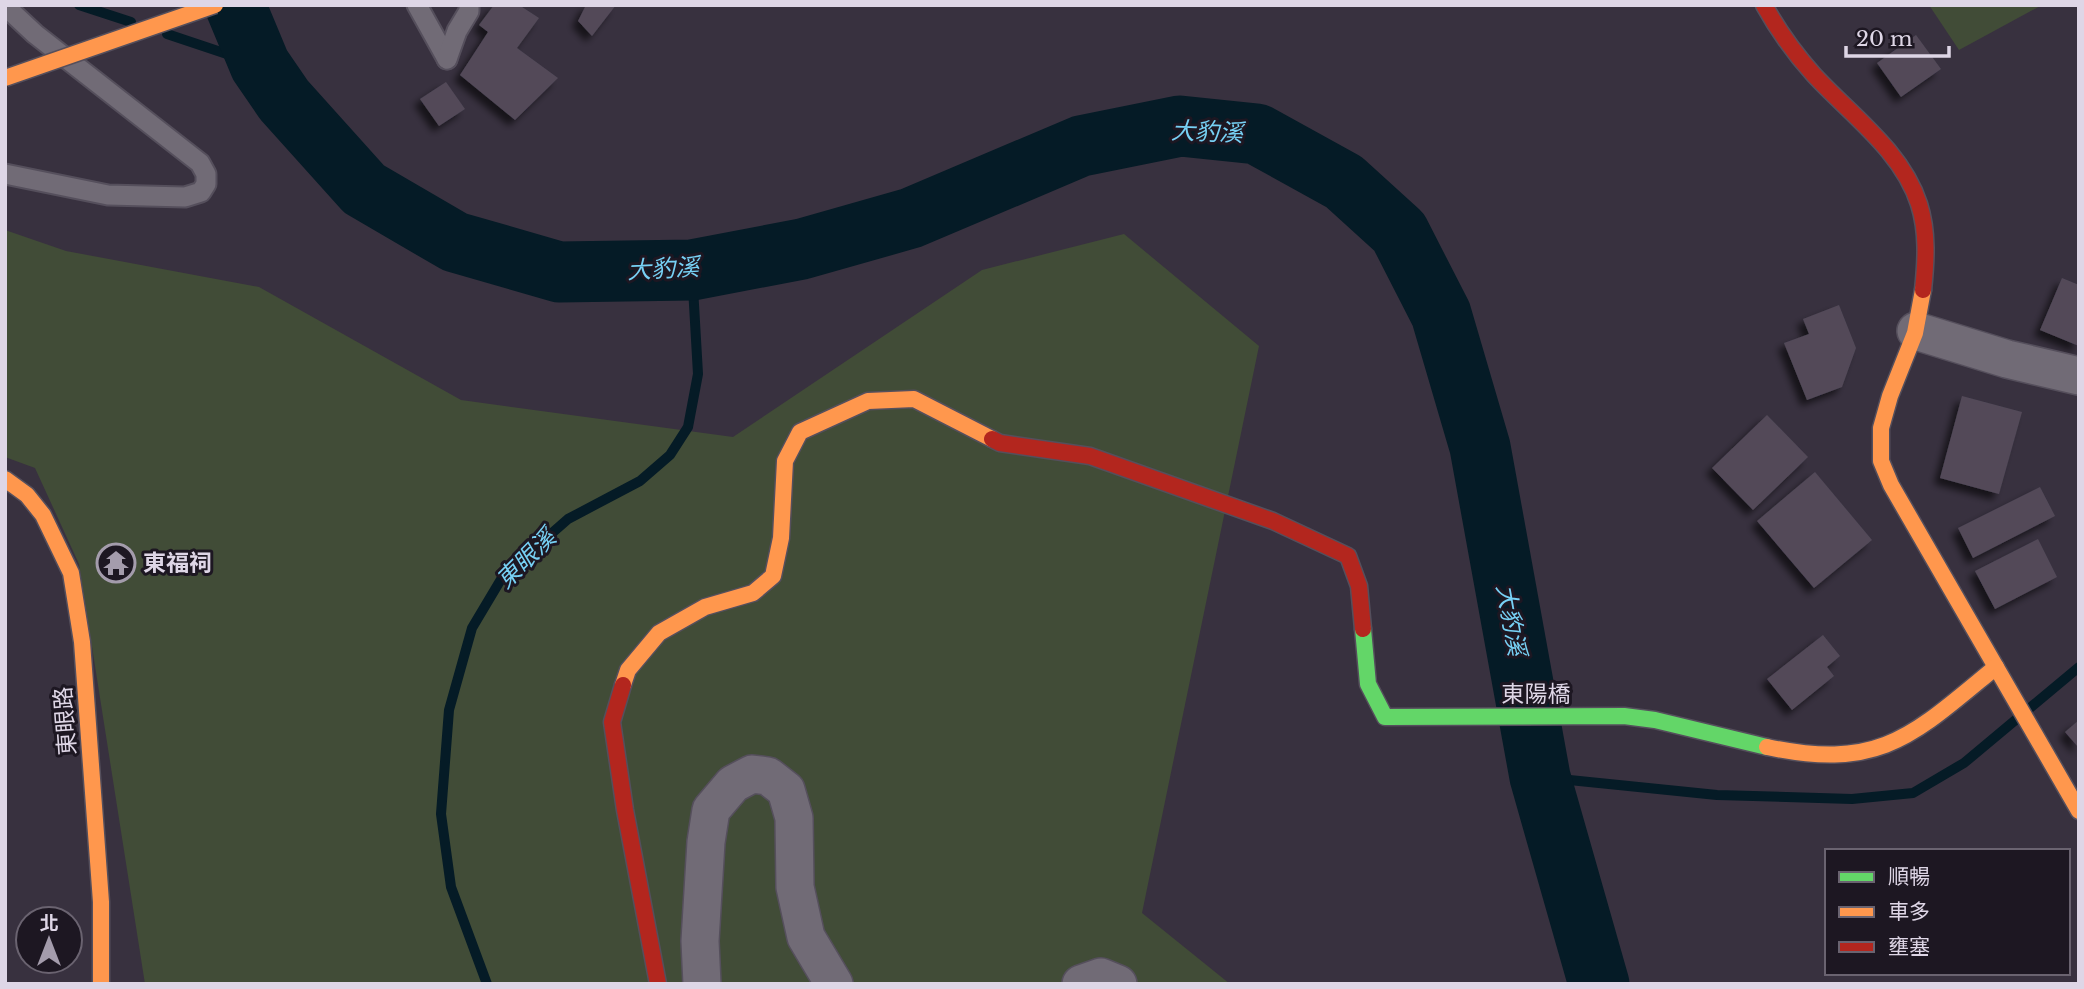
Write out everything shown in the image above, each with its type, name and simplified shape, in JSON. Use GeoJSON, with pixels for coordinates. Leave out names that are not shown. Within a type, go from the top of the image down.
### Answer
{"type":"FeatureCollection","features":[{"type":"Feature","properties":{"kind":"street"},"geometry":{"type":"LineString","coordinates":[[5,78],[215,5]]}},
{"type":"Feature","properties":{"kind":"street"},"geometry":{"type":"LineString","coordinates":[[1764,5],[1776,28],[1813,74],[1886,149],[1912,189],[1924,226],[1925,271],[1916,331],[1884,418],[1880,442],[1881,463],[1891,485],[2079,811]]}},
{"type":"Feature","properties":{"kind":"street"},"geometry":{"type":"LineString","coordinates":[[1916,331],[2007,359],[2079,376]]}},
{"type":"Feature","properties":{"kind":"street","name":"東陽橋"},"geometry":{"type":"LineString","coordinates":[[658,984],[625,810],[612,722],[628,670],[659,633],[705,607],[753,593],[773,576],[781,538],[785,461],[800,432],[868,401],[914,399],[1000,443],[1090,456],[1273,521],[1348,556],[1359,586],[1368,684],[1385,717],[1625,716],[1687,726],[1768,747],[1826,756],[1883,747],[1931,720],[1996,667]]}},
{"type":"Feature","properties":{"kind":"street","name":"東眼路"},"geometry":{"type":"LineString","coordinates":[[5,479],[27,495],[43,515],[71,573],[82,642],[99,874],[101,984]]}},
{"type":"Feature","properties":{"kind":"street"},"geometry":{"type":"LineString","coordinates":[[702,984],[700,941],[706,842],[711,810],[733,784],[752,775],[768,776],[786,790],[794,818],[795,887],[806,937],[834,984]]}},
{"type":"Feature","properties":{"kind":"street"},"geometry":{"type":"LineString","coordinates":[[1081,984],[1101,977],[1118,984]]}},
{"type":"Feature","properties":{"kind":"lane"},"geometry":{"type":"LineString","coordinates":[[417,5],[447,59],[457,31],[469,11],[469,5]]}},
{"type":"Feature","properties":{"kind":"lane"},"geometry":{"type":"LineString","coordinates":[[5,6],[35,34],[200,163],[205,174],[205,184],[201,192],[185,197],[108,195],[5,174]]}},
{"type":"Feature","properties":{"kind":"green space"},"geometry":{"type":"Polygon","coordinates":[[[1929,5],[2042,5],[1959,50],[1929,5]]]}},
{"type":"Feature","properties":{"kind":"green space"},"geometry":{"type":"Polygon","coordinates":[[[5,230],[66,251],[259,287],[461,400],[733,437],[982,270],[1124,234],[1259,346],[1142,913],[1230,984],[145,984],[79,564],[35,468],[5,457],[5,230]]]}},
{"type":"Feature","properties":{"kind":"building"},"geometry":{"type":"Polygon","coordinates":[[[494,5],[519,5],[539,18],[517,48],[558,78],[515,120],[460,75],[488,32],[479,25],[494,5]]]}},
{"type":"Feature","properties":{"kind":"building"},"geometry":{"type":"Polygon","coordinates":[[[586,5],[616,5],[592,36],[578,21],[586,5]]]}},
{"type":"Feature","properties":{"kind":"building"},"geometry":{"type":"Polygon","coordinates":[[[1916,35],[1941,69],[1901,97],[1877,63],[1916,35]]]}},
{"type":"Feature","properties":{"kind":"building"},"geometry":{"type":"Polygon","coordinates":[[[446,82],[465,109],[439,126],[420,99],[446,82]]]}},
{"type":"Feature","properties":{"kind":"building"},"geometry":{"type":"Polygon","coordinates":[[[2062,278],[2079,285],[2079,346],[2040,330],[2062,278]]]}},
{"type":"Feature","properties":{"kind":"building"},"geometry":{"type":"Polygon","coordinates":[[[1839,305],[1856,348],[1842,387],[1807,400],[1784,343],[1809,334],[1803,319],[1839,305]]]}},
{"type":"Feature","properties":{"kind":"building"},"geometry":{"type":"Polygon","coordinates":[[[1962,396],[2022,412],[1999,494],[1940,478],[1962,396]]]}},
{"type":"Feature","properties":{"kind":"building"},"geometry":{"type":"Polygon","coordinates":[[[1767,415],[1808,457],[1753,510],[1712,468],[1767,415]]]}},
{"type":"Feature","properties":{"kind":"building"},"geometry":{"type":"Polygon","coordinates":[[[1815,472],[1872,540],[1814,588],[1757,521],[1815,472]]]}},
{"type":"Feature","properties":{"kind":"building"},"geometry":{"type":"Polygon","coordinates":[[[2040,487],[2055,516],[1973,558],[1958,528],[2040,487]]]}},
{"type":"Feature","properties":{"kind":"building"},"geometry":{"type":"Polygon","coordinates":[[[2038,539],[2057,577],[1995,609],[1975,571],[2038,539]]]}},
{"type":"Feature","properties":{"kind":"building"},"geometry":{"type":"Polygon","coordinates":[[[1823,635],[1840,656],[1827,667],[1834,676],[1792,710],[1767,679],[1823,635]]]}},
{"type":"Feature","properties":{"kind":"building"},"geometry":{"type":"Polygon","coordinates":[[[2079,720],[2079,748],[2065,732],[2079,720]]]}},
{"type":"Feature","properties":{"kind":"waterway","name":"大豹溪"},"geometry":{"type":"LineString","coordinates":[[79,5],[131,22]]}},
{"type":"Feature","properties":{"kind":"waterway","name":"大豹溪"},"geometry":{"type":"LineString","coordinates":[[235,5],[260,65],[284,100],[364,189],[455,242],[559,272],[692,270],[802,249],[911,218],[1081,146],[1180,126],[1257,134],[1344,182],[1399,232],[1441,314],[1480,447],[1540,777],[1599,984]]}},
{"type":"Feature","properties":{"kind":"waterway","name":"大豹溪"},"geometry":{"type":"LineString","coordinates":[[167,34],[260,65]]}},
{"type":"Feature","properties":{"kind":"waterway","name":"東眼溪"},"geometry":{"type":"LineString","coordinates":[[487,984],[451,887],[441,814],[449,710],[472,628],[503,576],[568,519],[640,481],[670,455],[688,427],[698,374],[692,270]]}},
{"type":"Feature","properties":{"kind":"waterway"},"geometry":{"type":"LineString","coordinates":[[1540,777],[1717,795],[1852,799],[1913,793],[1964,763],[2079,667]]}},
{"type":"Feature","properties":{"kind":"traffic: fast"},"geometry":{"type":"LineString","coordinates":[[1363,629],[1368,684],[1385,717],[1624,716],[1655,720],[1767,747]]}},
{"type":"Feature","properties":{"kind":"traffic: slow"},"geometry":{"type":"LineString","coordinates":[[5,78],[215,5]]}},
{"type":"Feature","properties":{"kind":"traffic: slow"},"geometry":{"type":"LineString","coordinates":[[1923,290],[1915,333],[1890,396],[1881,428],[1881,461],[1891,485],[2079,811]]}},
{"type":"Feature","properties":{"kind":"traffic: slow"},"geometry":{"type":"LineString","coordinates":[[623,685],[628,670],[659,633],[705,607],[753,593],[773,576],[781,538],[785,461],[800,432],[868,401],[914,399],[992,439]]}},
{"type":"Feature","properties":{"kind":"traffic: slow"},"geometry":{"type":"LineString","coordinates":[[5,479],[27,495],[43,515],[71,573],[82,642],[101,902],[101,984]]}},
{"type":"Feature","properties":{"kind":"traffic: slow"},"geometry":{"type":"LineString","coordinates":[[1767,747],[1806,753],[1839,754],[1867,750],[1893,742],[1941,712],[1996,667]]}},
{"type":"Feature","properties":{"kind":"traffic: jam"},"geometry":{"type":"LineString","coordinates":[[1764,5],[1800,59],[1874,135],[1901,167],[1919,204],[1924,225],[1923,290]]}},
{"type":"Feature","properties":{"kind":"traffic: jam"},"geometry":{"type":"LineString","coordinates":[[992,439],[1000,443],[1090,456],[1273,521],[1348,556],[1359,586],[1363,629]]}},
{"type":"Feature","properties":{"kind":"traffic: jam"},"geometry":{"type":"LineString","coordinates":[[623,685],[612,722],[625,810],[658,984]]}},
{"type":"Feature","properties":{"kind":"place","name":"東福祠"},"geometry":{"type":"Point","coordinates":[116,563]}}]}
